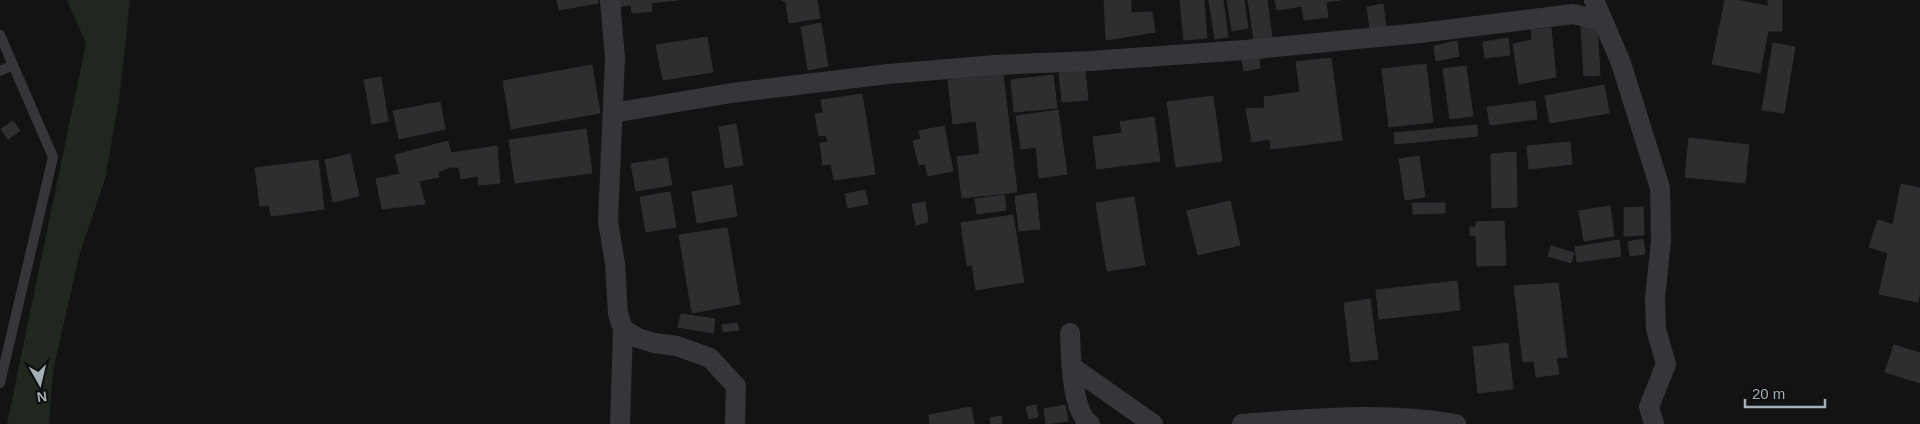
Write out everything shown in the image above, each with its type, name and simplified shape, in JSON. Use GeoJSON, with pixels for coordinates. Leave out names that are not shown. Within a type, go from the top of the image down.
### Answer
{"type":"FeatureCollection","features":[{"type":"Feature","properties":{"kind":"street"},"geometry":{"type":"LineString","coordinates":[[610,0],[615,58],[608,221],[615,264],[618,314],[623,329],[620,424]]}},
{"type":"Feature","properties":{"kind":"street"},"geometry":{"type":"LineString","coordinates":[[1594,0],[1621,63],[1660,188],[1661,241],[1655,298],[1656,328],[1666,364],[1649,406],[1654,424]]}},
{"type":"Feature","properties":{"kind":"street"},"geometry":{"type":"LineString","coordinates":[[613,113],[731,92],[888,74],[995,65],[1090,61],[1245,50],[1420,33],[1573,14],[1603,21]]}},
{"type":"Feature","properties":{"kind":"street"},"geometry":{"type":"LineString","coordinates":[[623,329],[638,338],[677,346],[710,358],[736,386],[735,424]]}},
{"type":"Feature","properties":{"kind":"street"},"geometry":{"type":"LineString","coordinates":[[1070,333],[1072,367],[1078,407],[1086,421],[1090,424]]}},
{"type":"Feature","properties":{"kind":"street"},"geometry":{"type":"LineString","coordinates":[[1072,367],[1153,424]]}},
{"type":"Feature","properties":{"kind":"street"},"geometry":{"type":"LineString","coordinates":[[1242,424],[1394,416],[1456,424]]}},
{"type":"Feature","properties":{"kind":"lane"},"geometry":{"type":"LineString","coordinates":[[0,35],[53,157],[0,383]]}},
{"type":"Feature","properties":{"kind":"lane"},"geometry":{"type":"LineString","coordinates":[[0,71],[13,65]]}},
{"type":"Feature","properties":{"kind":"shaded area"},"geometry":{"type":"Polygon","coordinates":[[[67,0],[130,0],[119,100],[105,179],[79,256],[53,371],[49,424],[7,424],[86,43],[67,0]]]}},
{"type":"Feature","properties":{"kind":"building"},"geometry":{"type":"Polygon","coordinates":[[[557,0],[598,0],[598,3],[559,10],[557,0]]]}},
{"type":"Feature","properties":{"kind":"building"},"geometry":{"type":"Polygon","coordinates":[[[617,0],[678,0],[651,3],[652,11],[632,13],[631,5],[617,7],[617,0]]]}},
{"type":"Feature","properties":{"kind":"building"},"geometry":{"type":"Polygon","coordinates":[[[781,0],[817,0],[820,18],[789,23],[786,2],[781,0]]]}},
{"type":"Feature","properties":{"kind":"building"},"geometry":{"type":"Polygon","coordinates":[[[1104,0],[1131,0],[1131,13],[1152,12],[1155,32],[1106,40],[1104,0]]]}},
{"type":"Feature","properties":{"kind":"building"},"geometry":{"type":"Polygon","coordinates":[[[1180,0],[1204,0],[1207,38],[1184,40],[1180,0]]]}},
{"type":"Feature","properties":{"kind":"building"},"geometry":{"type":"Polygon","coordinates":[[[1209,0],[1223,0],[1228,37],[1215,39],[1209,0]]]}},
{"type":"Feature","properties":{"kind":"building"},"geometry":{"type":"Polygon","coordinates":[[[1227,0],[1244,0],[1248,28],[1232,31],[1227,0]]]}},
{"type":"Feature","properties":{"kind":"building"},"geometry":{"type":"Polygon","coordinates":[[[1248,0],[1267,0],[1272,37],[1254,40],[1248,0]]]}},
{"type":"Feature","properties":{"kind":"building"},"geometry":{"type":"Polygon","coordinates":[[[1275,0],[1341,0],[1326,2],[1328,17],[1304,20],[1302,6],[1277,10],[1275,0]]]}},
{"type":"Feature","properties":{"kind":"building"},"geometry":{"type":"Polygon","coordinates":[[[1725,0],[1736,0],[1768,6],[1768,0],[1782,0],[1782,31],[1768,31],[1760,73],[1712,64],[1725,0]]]}},
{"type":"Feature","properties":{"kind":"building"},"geometry":{"type":"Polygon","coordinates":[[[1383,4],[1386,27],[1370,29],[1367,7],[1383,4]]]}},
{"type":"Feature","properties":{"kind":"building"},"geometry":{"type":"Polygon","coordinates":[[[821,23],[828,66],[808,70],[801,27],[821,23]]]}},
{"type":"Feature","properties":{"kind":"building"},"geometry":{"type":"Polygon","coordinates":[[[1597,26],[1600,75],[1584,76],[1581,27],[1597,26]]]}},
{"type":"Feature","properties":{"kind":"building"},"geometry":{"type":"Polygon","coordinates":[[[1551,28],[1556,77],[1519,84],[1513,44],[1532,40],[1531,30],[1551,28]]]}},
{"type":"Feature","properties":{"kind":"building"},"geometry":{"type":"Polygon","coordinates":[[[707,37],[713,72],[663,80],[656,45],[707,37]]]}},
{"type":"Feature","properties":{"kind":"building"},"geometry":{"type":"Polygon","coordinates":[[[1508,38],[1510,55],[1485,58],[1483,42],[1508,38]]]}},
{"type":"Feature","properties":{"kind":"building"},"geometry":{"type":"Polygon","coordinates":[[[1457,41],[1459,56],[1436,61],[1434,46],[1457,41]]]}},
{"type":"Feature","properties":{"kind":"building"},"geometry":{"type":"Polygon","coordinates":[[[1773,43],[1795,47],[1784,113],[1762,110],[1773,43]]]}},
{"type":"Feature","properties":{"kind":"building"},"geometry":{"type":"Polygon","coordinates":[[[1259,57],[1260,68],[1244,71],[1242,60],[1259,57]]]}},
{"type":"Feature","properties":{"kind":"building"},"geometry":{"type":"Polygon","coordinates":[[[1331,58],[1342,140],[1271,149],[1270,139],[1252,142],[1246,109],[1265,108],[1264,97],[1300,92],[1296,62],[1331,58]]]}},
{"type":"Feature","properties":{"kind":"building"},"geometry":{"type":"Polygon","coordinates":[[[1426,64],[1433,122],[1389,127],[1382,69],[1426,64]]]}},
{"type":"Feature","properties":{"kind":"building"},"geometry":{"type":"Polygon","coordinates":[[[592,65],[600,113],[511,129],[503,81],[592,65]]]}},
{"type":"Feature","properties":{"kind":"building"},"geometry":{"type":"Polygon","coordinates":[[[1466,66],[1473,116],[1450,119],[1443,69],[1466,66]]]}},
{"type":"Feature","properties":{"kind":"building"},"geometry":{"type":"Polygon","coordinates":[[[1085,70],[1088,100],[1062,102],[1059,73],[1085,70]]]}},
{"type":"Feature","properties":{"kind":"building"},"geometry":{"type":"Polygon","coordinates":[[[1003,74],[1017,192],[962,198],[957,157],[980,154],[976,121],[953,124],[948,80],[1003,74]]]}},
{"type":"Feature","properties":{"kind":"building"},"geometry":{"type":"Polygon","coordinates":[[[1053,75],[1057,108],[1014,112],[1011,80],[1053,75]]]}},
{"type":"Feature","properties":{"kind":"building"},"geometry":{"type":"Polygon","coordinates":[[[381,77],[388,121],[372,124],[364,80],[381,77]]]}},
{"type":"Feature","properties":{"kind":"building"},"geometry":{"type":"Polygon","coordinates":[[[1604,85],[1609,113],[1550,123],[1545,96],[1604,85]]]}},
{"type":"Feature","properties":{"kind":"building"},"geometry":{"type":"Polygon","coordinates":[[[862,94],[875,174],[834,180],[831,164],[823,165],[820,143],[828,142],[826,135],[819,136],[815,114],[823,113],[821,100],[862,94]]]}},
{"type":"Feature","properties":{"kind":"building"},"geometry":{"type":"Polygon","coordinates":[[[1213,96],[1222,161],[1176,167],[1167,102],[1213,96]]]}},
{"type":"Feature","properties":{"kind":"building"},"geometry":{"type":"Polygon","coordinates":[[[1535,101],[1537,119],[1490,125],[1487,107],[1535,101]]]}},
{"type":"Feature","properties":{"kind":"building"},"geometry":{"type":"Polygon","coordinates":[[[440,102],[445,129],[399,139],[393,111],[440,102]]]}},
{"type":"Feature","properties":{"kind":"building"},"geometry":{"type":"Polygon","coordinates":[[[1058,110],[1067,174],[1039,178],[1036,147],[1021,149],[1016,116],[1058,110]]]}},
{"type":"Feature","properties":{"kind":"building"},"geometry":{"type":"Polygon","coordinates":[[[1154,117],[1160,161],[1097,169],[1093,137],[1122,133],[1120,122],[1154,117]]]}},
{"type":"Feature","properties":{"kind":"building"},"geometry":{"type":"Polygon","coordinates":[[[13,121],[20,131],[8,139],[1,129],[13,121]]]}},
{"type":"Feature","properties":{"kind":"building"},"geometry":{"type":"Polygon","coordinates":[[[736,124],[743,165],[725,168],[719,127],[736,124]]]}},
{"type":"Feature","properties":{"kind":"building"},"geometry":{"type":"Polygon","coordinates":[[[1477,125],[1478,136],[1395,144],[1394,133],[1477,125]]]}},
{"type":"Feature","properties":{"kind":"building"},"geometry":{"type":"Polygon","coordinates":[[[944,126],[953,171],[928,176],[925,164],[919,165],[913,141],[921,139],[919,131],[944,126]]]}},
{"type":"Feature","properties":{"kind":"building"},"geometry":{"type":"Polygon","coordinates":[[[586,129],[592,173],[515,183],[509,140],[586,129]]]}},
{"type":"Feature","properties":{"kind":"building"},"geometry":{"type":"Polygon","coordinates":[[[1689,138],[1749,145],[1745,183],[1685,177],[1689,138]]]}},
{"type":"Feature","properties":{"kind":"building"},"geometry":{"type":"Polygon","coordinates":[[[448,141],[451,153],[497,146],[500,183],[479,185],[478,176],[461,179],[459,167],[451,167],[438,172],[439,177],[419,181],[425,204],[382,209],[376,179],[400,174],[395,155],[448,141]]]}},
{"type":"Feature","properties":{"kind":"building"},"geometry":{"type":"Polygon","coordinates":[[[1570,142],[1572,164],[1529,169],[1527,146],[1570,142]]]}},
{"type":"Feature","properties":{"kind":"building"},"geometry":{"type":"Polygon","coordinates":[[[1516,152],[1517,207],[1492,208],[1491,154],[1516,152]]]}},
{"type":"Feature","properties":{"kind":"building"},"geometry":{"type":"Polygon","coordinates":[[[350,154],[359,196],[333,202],[325,160],[350,154]]]}},
{"type":"Feature","properties":{"kind":"building"},"geometry":{"type":"Polygon","coordinates":[[[1419,156],[1425,197],[1405,200],[1399,159],[1419,156]]]}},
{"type":"Feature","properties":{"kind":"building"},"geometry":{"type":"Polygon","coordinates":[[[667,158],[672,185],[636,191],[631,164],[667,158]]]}},
{"type":"Feature","properties":{"kind":"building"},"geometry":{"type":"Polygon","coordinates":[[[318,160],[324,209],[271,216],[269,205],[260,206],[255,168],[318,160]]]}},
{"type":"Feature","properties":{"kind":"building"},"geometry":{"type":"Polygon","coordinates":[[[1901,184],[1920,188],[1920,289],[1918,302],[1879,294],[1888,253],[1869,247],[1878,220],[1893,225],[1901,184]]]}},
{"type":"Feature","properties":{"kind":"building"},"geometry":{"type":"Polygon","coordinates":[[[732,185],[737,216],[697,223],[692,192],[732,185]]]}},
{"type":"Feature","properties":{"kind":"building"},"geometry":{"type":"Polygon","coordinates":[[[865,190],[868,204],[848,208],[845,194],[865,190]]]}},
{"type":"Feature","properties":{"kind":"building"},"geometry":{"type":"Polygon","coordinates":[[[670,192],[676,227],[646,232],[640,197],[670,192]]]}},
{"type":"Feature","properties":{"kind":"building"},"geometry":{"type":"Polygon","coordinates":[[[1036,193],[1040,229],[1019,231],[1015,196],[1036,193]]]}},
{"type":"Feature","properties":{"kind":"building"},"geometry":{"type":"Polygon","coordinates":[[[1004,195],[1006,210],[977,214],[975,199],[1004,195]]]}},
{"type":"Feature","properties":{"kind":"building"},"geometry":{"type":"Polygon","coordinates":[[[1134,197],[1145,265],[1107,271],[1096,203],[1134,197]]]}},
{"type":"Feature","properties":{"kind":"building"},"geometry":{"type":"Polygon","coordinates":[[[1230,201],[1240,245],[1198,255],[1187,211],[1230,201]]]}},
{"type":"Feature","properties":{"kind":"building"},"geometry":{"type":"Polygon","coordinates":[[[925,202],[928,222],[916,225],[912,204],[925,202]]]}},
{"type":"Feature","properties":{"kind":"building"},"geometry":{"type":"Polygon","coordinates":[[[1412,203],[1445,203],[1445,213],[1413,214],[1412,203]]]}},
{"type":"Feature","properties":{"kind":"building"},"geometry":{"type":"Polygon","coordinates":[[[1610,206],[1614,236],[1584,241],[1579,211],[1610,206]]]}},
{"type":"Feature","properties":{"kind":"building"},"geometry":{"type":"Polygon","coordinates":[[[1643,207],[1644,235],[1624,236],[1624,208],[1643,207]]]}},
{"type":"Feature","properties":{"kind":"building"},"geometry":{"type":"Polygon","coordinates":[[[1013,215],[1024,282],[976,290],[972,265],[967,266],[961,223],[1013,215]]]}},
{"type":"Feature","properties":{"kind":"building"},"geometry":{"type":"Polygon","coordinates":[[[1504,221],[1506,265],[1477,266],[1476,236],[1470,235],[1470,227],[1476,227],[1476,222],[1504,221]]]}},
{"type":"Feature","properties":{"kind":"building"},"geometry":{"type":"Polygon","coordinates":[[[727,228],[740,304],[692,313],[679,235],[727,228]]]}},
{"type":"Feature","properties":{"kind":"building"},"geometry":{"type":"Polygon","coordinates":[[[1643,239],[1645,254],[1630,256],[1628,242],[1643,239]]]}},
{"type":"Feature","properties":{"kind":"building"},"geometry":{"type":"Polygon","coordinates":[[[1619,240],[1621,256],[1577,262],[1575,247],[1619,240]]]}},
{"type":"Feature","properties":{"kind":"building"},"geometry":{"type":"Polygon","coordinates":[[[1551,246],[1574,253],[1571,263],[1548,256],[1551,246]]]}},
{"type":"Feature","properties":{"kind":"building"},"geometry":{"type":"Polygon","coordinates":[[[1457,281],[1460,310],[1379,319],[1376,290],[1457,281]]]}},
{"type":"Feature","properties":{"kind":"building"},"geometry":{"type":"Polygon","coordinates":[[[1558,283],[1567,357],[1556,358],[1559,374],[1536,377],[1534,361],[1523,362],[1514,286],[1558,283]]]}},
{"type":"Feature","properties":{"kind":"building"},"geometry":{"type":"Polygon","coordinates":[[[1370,299],[1378,359],[1351,362],[1344,303],[1370,299]]]}},
{"type":"Feature","properties":{"kind":"building"},"geometry":{"type":"Polygon","coordinates":[[[681,314],[715,319],[713,333],[678,327],[681,314]]]}},
{"type":"Feature","properties":{"kind":"building"},"geometry":{"type":"Polygon","coordinates":[[[737,323],[739,330],[723,332],[722,325],[737,323]]]}},
{"type":"Feature","properties":{"kind":"building"},"geometry":{"type":"Polygon","coordinates":[[[1508,343],[1513,389],[1478,393],[1473,347],[1508,343]]]}},
{"type":"Feature","properties":{"kind":"building"},"geometry":{"type":"Polygon","coordinates":[[[1894,345],[1920,353],[1920,383],[1885,372],[1894,345]]]}},
{"type":"Feature","properties":{"kind":"building"},"geometry":{"type":"Polygon","coordinates":[[[1036,405],[1038,417],[1029,419],[1026,407],[1036,405]]]}},
{"type":"Feature","properties":{"kind":"building"},"geometry":{"type":"Polygon","coordinates":[[[1065,405],[1068,421],[1046,424],[1044,409],[1065,405]]]}},
{"type":"Feature","properties":{"kind":"building"},"geometry":{"type":"Polygon","coordinates":[[[971,407],[974,424],[930,424],[929,415],[971,407]]]}},
{"type":"Feature","properties":{"kind":"building"},"geometry":{"type":"Polygon","coordinates":[[[1001,416],[1002,424],[991,424],[990,418],[1001,416]]]}}]}
